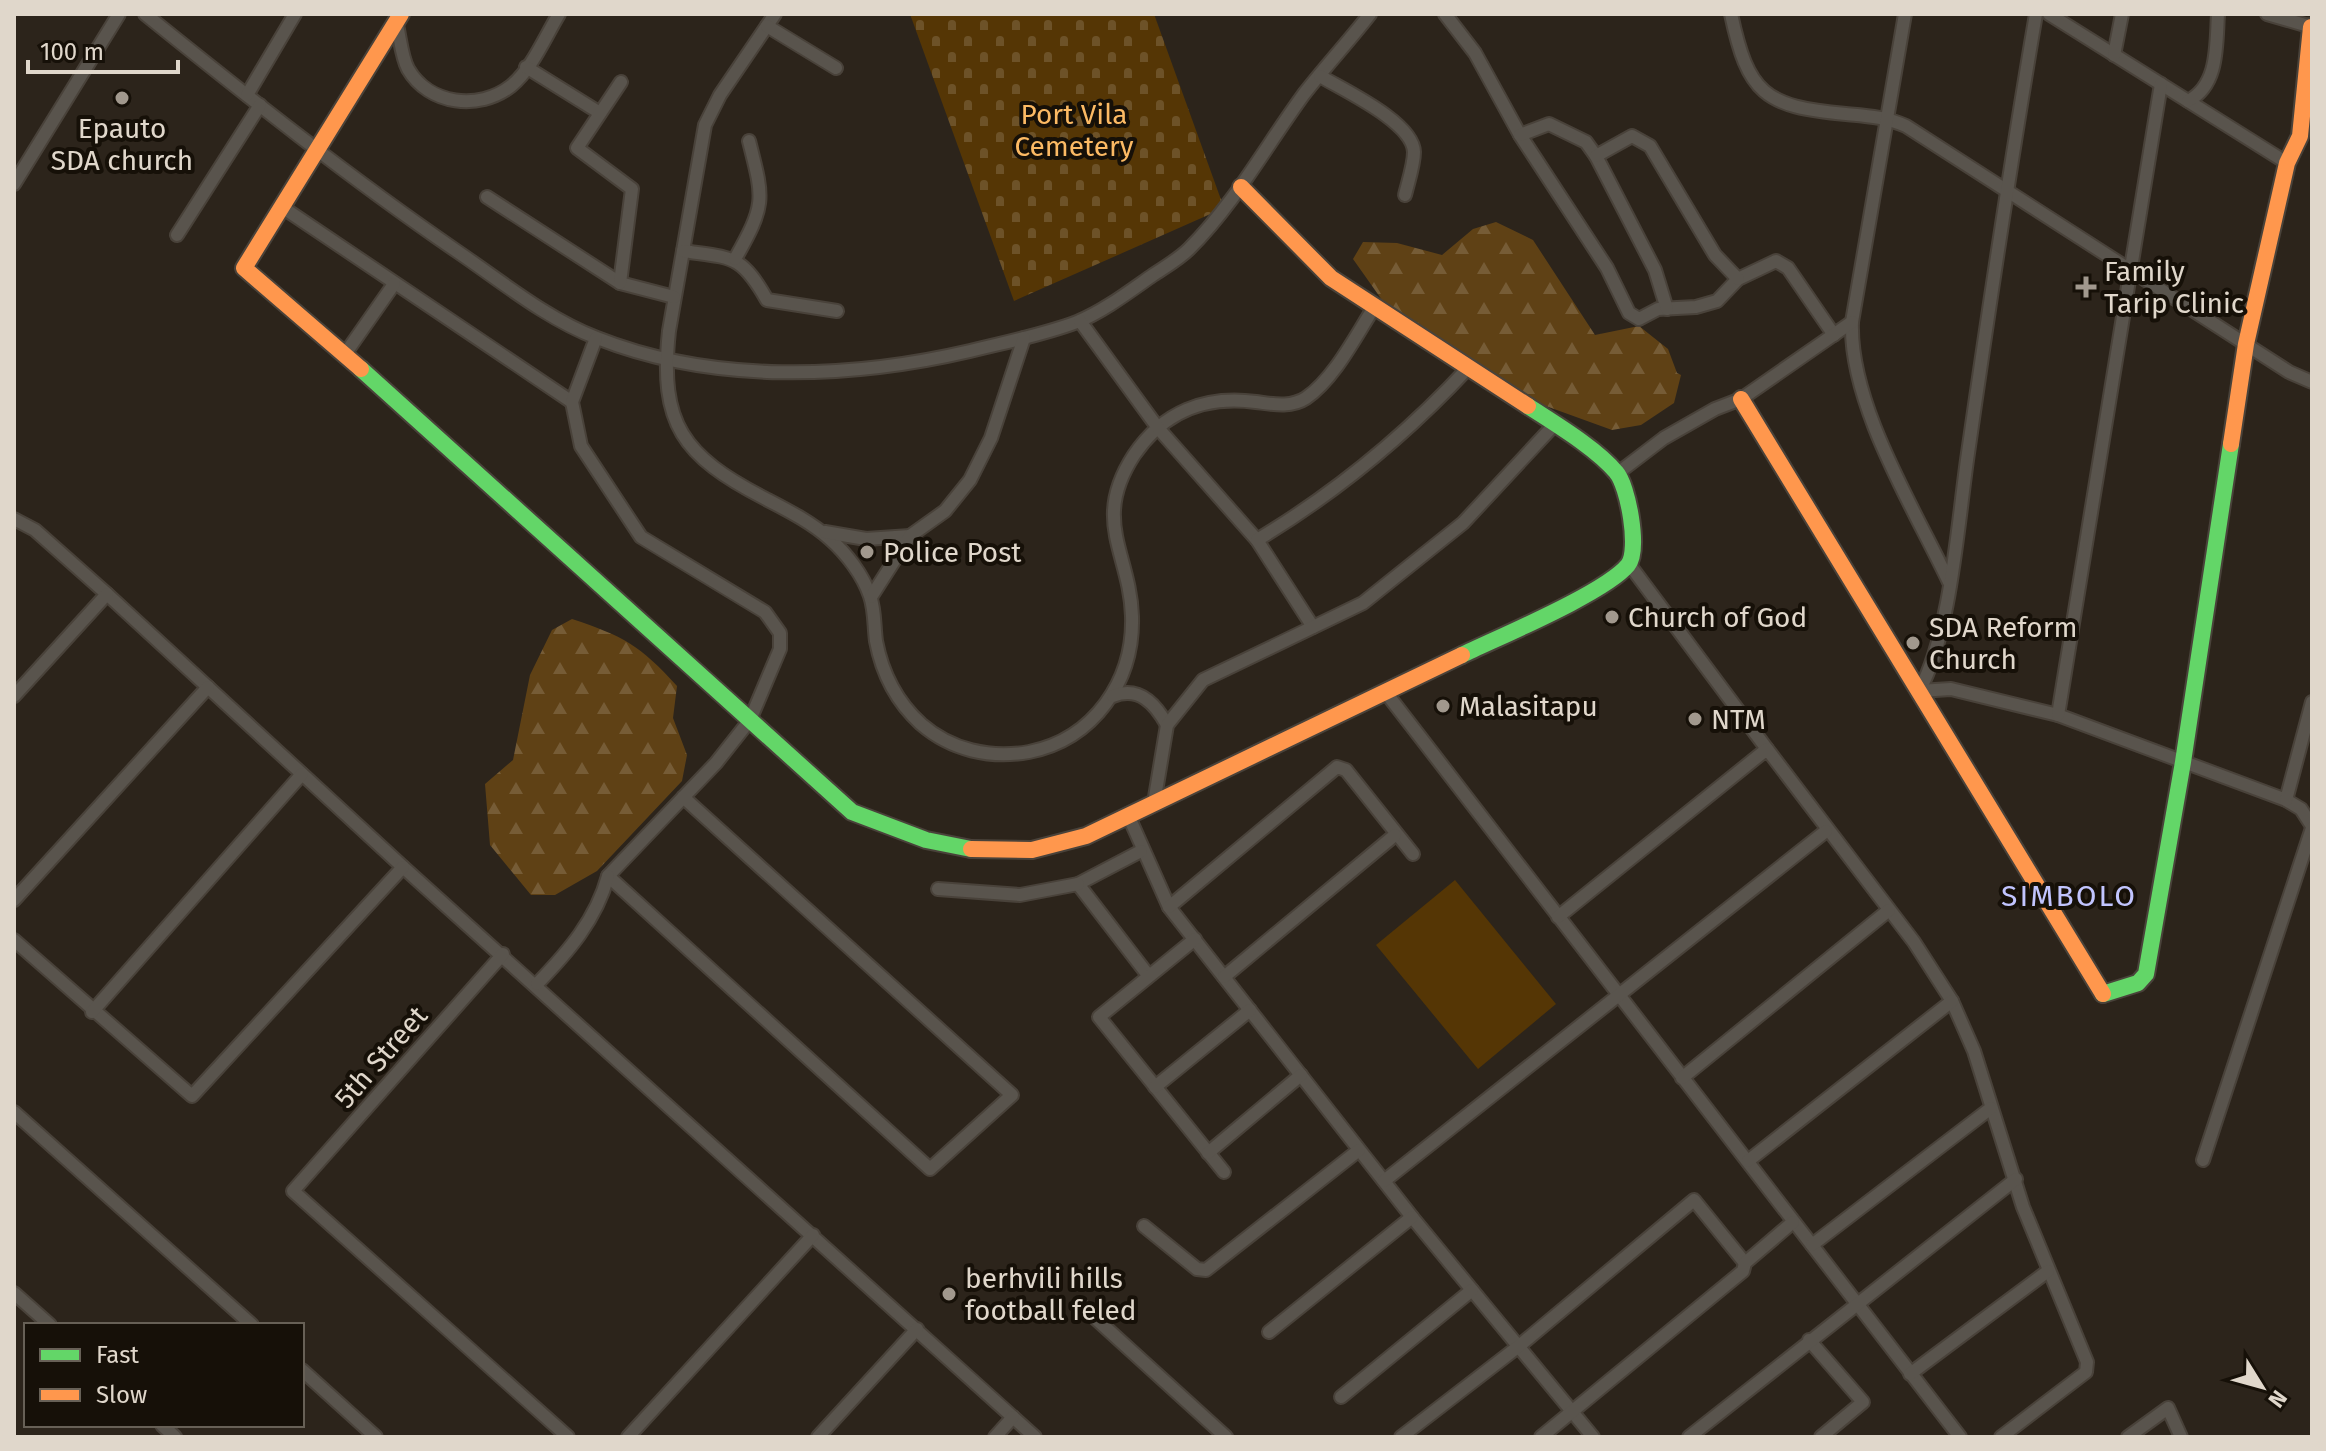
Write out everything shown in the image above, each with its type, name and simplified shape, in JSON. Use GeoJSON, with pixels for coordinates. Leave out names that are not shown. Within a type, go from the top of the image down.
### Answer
{"type":"FeatureCollection","features":[{"type":"Feature","properties":{"kind":"street"},"geometry":{"type":"LineString","coordinates":[[14,184],[119,14]]}},
{"type":"Feature","properties":{"kind":"street"},"geometry":{"type":"LineString","coordinates":[[145,14],[314,149],[525,298],[596,338],[666,357],[729,369],[785,372],[860,369],[952,355],[1080,321],[1187,251],[1241,187],[1320,76],[1370,14]]}},
{"type":"Feature","properties":{"kind":"street"},"geometry":{"type":"LineString","coordinates":[[247,95],[295,14]]}},
{"type":"Feature","properties":{"kind":"street"},"geometry":{"type":"LineString","coordinates":[[398,17],[408,68],[437,95],[457,102],[494,96],[512,85],[559,14]]}},
{"type":"Feature","properties":{"kind":"street"},"geometry":{"type":"LineString","coordinates":[[775,14],[720,95],[705,125],[666,357],[674,421],[688,444],[713,468],[822,532],[856,569],[871,597],[879,653],[893,690],[910,714],[933,734],[960,748],[1012,755],[1053,745],[1086,725],[1113,696],[1130,649],[1132,612],[1112,520],[1127,468],[1158,428],[1182,410],[1202,403],[1240,400],[1287,404],[1307,398],[1375,306]]}},
{"type":"Feature","properties":{"kind":"street"},"geometry":{"type":"LineString","coordinates":[[1445,14],[1475,53],[1520,135],[1607,268],[1629,313],[1639,319],[1658,309],[1717,301],[1738,279],[1776,261],[1788,268],[1834,335]]}},
{"type":"Feature","properties":{"kind":"street"},"geometry":{"type":"LineString","coordinates":[[1731,14],[1747,71],[1771,99],[1824,112],[1888,118],[1923,135],[2246,344],[2312,382]]}},
{"type":"Feature","properties":{"kind":"street"},"geometry":{"type":"LineString","coordinates":[[1905,14],[1852,322],[1851,351],[1862,396],[1949,583]]}},
{"type":"Feature","properties":{"kind":"street"},"geometry":{"type":"LineString","coordinates":[[1919,691],[1934,659],[1949,583],[2006,189],[2036,14]]}},
{"type":"Feature","properties":{"kind":"street"},"geometry":{"type":"LineString","coordinates":[[2049,14],[2287,163]]}},
{"type":"Feature","properties":{"kind":"street"},"geometry":{"type":"LineString","coordinates":[[2114,55],[2122,14]]}},
{"type":"Feature","properties":{"kind":"street"},"geometry":{"type":"LineString","coordinates":[[2188,101],[2200,95],[2207,85],[2214,60],[2218,14]]}},
{"type":"Feature","properties":{"kind":"street"},"geometry":{"type":"LineString","coordinates":[[1741,399],[2104,995],[2138,983],[2146,974],[2183,762],[2246,344],[2287,163],[2300,136],[2312,27],[2267,14]]}},
{"type":"Feature","properties":{"kind":"street"},"geometry":{"type":"LineString","coordinates":[[398,17],[314,149],[244,268],[345,354],[852,812],[916,839],[1004,852],[1063,843],[1129,817],[1387,694],[1608,583],[1629,564],[1634,552],[1634,533],[1618,473],[1555,424],[1331,278],[1241,187]]}},
{"type":"Feature","properties":{"kind":"street"},"geometry":{"type":"LineString","coordinates":[[767,26],[836,68]]}},
{"type":"Feature","properties":{"kind":"street"},"geometry":{"type":"LineString","coordinates":[[526,67],[600,113]]}},
{"type":"Feature","properties":{"kind":"street"},"geometry":{"type":"LineString","coordinates":[[1320,76],[1374,109],[1411,138],[1414,152],[1405,195]]}},
{"type":"Feature","properties":{"kind":"street"},"geometry":{"type":"LineString","coordinates":[[620,283],[632,189],[577,148],[621,82]]}},
{"type":"Feature","properties":{"kind":"street"},"geometry":{"type":"LineString","coordinates":[[2058,715],[2128,268],[2161,84]]}},
{"type":"Feature","properties":{"kind":"street"},"geometry":{"type":"LineString","coordinates":[[177,235],[260,105]]}},
{"type":"Feature","properties":{"kind":"street"},"geometry":{"type":"LineString","coordinates":[[1520,135],[1549,124],[1586,142],[1655,270],[1667,309]]}},
{"type":"Feature","properties":{"kind":"street"},"geometry":{"type":"LineString","coordinates":[[1596,156],[1632,136],[1650,146],[1715,255],[1738,279]]}},
{"type":"Feature","properties":{"kind":"street"},"geometry":{"type":"LineString","coordinates":[[735,259],[761,206],[761,191],[749,141]]}},
{"type":"Feature","properties":{"kind":"street"},"geometry":{"type":"LineString","coordinates":[[487,197],[620,283],[674,297]]}},
{"type":"Feature","properties":{"kind":"street"},"geometry":{"type":"LineString","coordinates":[[282,207],[572,402]]}},
{"type":"Feature","properties":{"kind":"street"},"geometry":{"type":"LineString","coordinates":[[683,251],[735,259],[758,283],[767,300],[837,311]]}},
{"type":"Feature","properties":{"kind":"street"},"geometry":{"type":"LineString","coordinates":[[345,354],[394,284]]}},
{"type":"Feature","properties":{"kind":"street"},"geometry":{"type":"LineString","coordinates":[[1080,321],[1158,428],[1257,540],[1313,627]]}},
{"type":"Feature","properties":{"kind":"street"},"geometry":{"type":"LineString","coordinates":[[1618,473],[1664,438],[1715,409],[1741,399],[1852,322]]}},
{"type":"Feature","properties":{"kind":"street"},"geometry":{"type":"LineString","coordinates":[[537,984],[572,947],[602,898],[608,876],[750,720],[780,649],[780,633],[773,620],[641,537],[581,446],[572,402],[596,338]]}},
{"type":"Feature","properties":{"kind":"street"},"geometry":{"type":"LineString","coordinates":[[871,597],[910,536],[945,511],[970,480],[991,438],[1024,338]]}},
{"type":"Feature","properties":{"kind":"street"},"geometry":{"type":"LineString","coordinates":[[1257,540],[1315,505],[1379,456],[1469,367]]}},
{"type":"Feature","properties":{"kind":"street"},"geometry":{"type":"LineString","coordinates":[[1154,803],[1167,725],[1203,680],[1363,603],[1463,523],[1555,424]]}},
{"type":"Feature","properties":{"kind":"street"},"geometry":{"type":"LineString","coordinates":[[14,519],[35,530],[107,594],[403,867],[537,984],[1035,1437]]}},
{"type":"Feature","properties":{"kind":"street"},"geometry":{"type":"LineString","coordinates":[[822,532],[866,539],[910,536]]}},
{"type":"Feature","properties":{"kind":"street"},"geometry":{"type":"LineString","coordinates":[[1629,564],[1826,831],[1889,910],[1952,1001],[1974,1051],[2048,1271],[2088,1367],[2001,1437]]}},
{"type":"Feature","properties":{"kind":"street"},"geometry":{"type":"LineString","coordinates":[[14,696],[107,594]]}},
{"type":"Feature","properties":{"kind":"street"},"geometry":{"type":"LineString","coordinates":[[14,900],[208,687]]}},
{"type":"Feature","properties":{"kind":"street"},"geometry":{"type":"LineString","coordinates":[[1919,691],[1951,689],[2058,715],[2286,800],[2301,809],[2312,827],[2203,1160]]}},
{"type":"Feature","properties":{"kind":"street"},"geometry":{"type":"LineString","coordinates":[[1113,696],[1125,692],[1144,697],[1153,704],[1167,725]]}},
{"type":"Feature","properties":{"kind":"street"},"geometry":{"type":"LineString","coordinates":[[1387,694],[1960,1437]]}},
{"type":"Feature","properties":{"kind":"street"},"geometry":{"type":"LineString","coordinates":[[2286,800],[2312,702]]}},
{"type":"Feature","properties":{"kind":"street"},"geometry":{"type":"LineString","coordinates":[[1558,917],[1767,749]]}},
{"type":"Feature","properties":{"kind":"street"},"geometry":{"type":"LineString","coordinates":[[1169,907],[1337,767],[1346,770],[1413,854]]}},
{"type":"Feature","properties":{"kind":"street"},"geometry":{"type":"LineString","coordinates":[[92,1012],[302,774]]}},
{"type":"Feature","properties":{"kind":"street"},"geometry":{"type":"LineString","coordinates":[[608,876],[930,1169],[1012,1095],[683,797]]}},
{"type":"Feature","properties":{"kind":"street"},"geometry":{"type":"LineString","coordinates":[[1129,817],[1141,851],[1169,907],[1412,1217],[1593,1437]]}},
{"type":"Feature","properties":{"kind":"street"},"geometry":{"type":"LineString","coordinates":[[1384,1181],[1826,831]]}},
{"type":"Feature","properties":{"kind":"street"},"geometry":{"type":"LineString","coordinates":[[1224,977],[1395,835]]}},
{"type":"Feature","properties":{"kind":"street"},"geometry":{"type":"LineString","coordinates":[[938,889],[1020,895],[1078,884],[1141,851]]}},
{"type":"Feature","properties":{"kind":"street"},"geometry":{"type":"LineString","coordinates":[[14,940],[92,1012],[192,1096],[403,867]]}},
{"type":"Feature","properties":{"kind":"street"},"geometry":{"type":"LineString","coordinates":[[1078,884],[1089,903],[1148,975]]}},
{"type":"Feature","properties":{"kind":"street"},"geometry":{"type":"LineString","coordinates":[[1682,1078],[1889,910]]}},
{"type":"Feature","properties":{"kind":"street"},"geometry":{"type":"LineString","coordinates":[[1195,939],[1099,1017],[1224,1172]]}},
{"type":"Feature","properties":{"kind":"street","name":"5th Street"},"geometry":{"type":"LineString","coordinates":[[503,954],[293,1191],[568,1437]]}},
{"type":"Feature","properties":{"kind":"street"},"geometry":{"type":"LineString","coordinates":[[1748,1161],[1952,1001]]}},
{"type":"Feature","properties":{"kind":"street"},"geometry":{"type":"LineString","coordinates":[[1155,1087],[1250,1010]]}},
{"type":"Feature","properties":{"kind":"street"},"geometry":{"type":"LineString","coordinates":[[1208,1153],[1301,1075]]}},
{"type":"Feature","properties":{"kind":"street"},"geometry":{"type":"LineString","coordinates":[[1812,1245],[1991,1108]]}},
{"type":"Feature","properties":{"kind":"street"},"geometry":{"type":"LineString","coordinates":[[14,1112],[250,1323]]}},
{"type":"Feature","properties":{"kind":"street"},"geometry":{"type":"LineString","coordinates":[[1144,1226],[1197,1269],[1206,1270],[1359,1150]]}},
{"type":"Feature","properties":{"kind":"street"},"geometry":{"type":"LineString","coordinates":[[1689,1437],[2016,1179]]}},
{"type":"Feature","properties":{"kind":"street"},"geometry":{"type":"LineString","coordinates":[[1401,1437],[1519,1346],[1694,1200],[1745,1263]]}},
{"type":"Feature","properties":{"kind":"street"},"geometry":{"type":"LineString","coordinates":[[1269,1332],[1412,1217]]}},
{"type":"Feature","properties":{"kind":"street"},"geometry":{"type":"LineString","coordinates":[[1541,1437],[1743,1271],[1745,1263],[1793,1222]]}},
{"type":"Feature","properties":{"kind":"street"},"geometry":{"type":"LineString","coordinates":[[628,1437],[813,1235]]}},
{"type":"Feature","properties":{"kind":"street"},"geometry":{"type":"LineString","coordinates":[[1910,1374],[2048,1271]]}},
{"type":"Feature","properties":{"kind":"street"},"geometry":{"type":"LineString","coordinates":[[1341,1397],[1472,1290]]}},
{"type":"Feature","properties":{"kind":"street"},"geometry":{"type":"LineString","coordinates":[[14,1293],[48,1323]]}},
{"type":"Feature","properties":{"kind":"street"},"geometry":{"type":"LineString","coordinates":[[1083,1307],[1226,1437]]}},
{"type":"Feature","properties":{"kind":"street"},"geometry":{"type":"LineString","coordinates":[[818,1437],[917,1329]]}},
{"type":"Feature","properties":{"kind":"street"},"geometry":{"type":"LineString","coordinates":[[1809,1340],[1863,1402],[1821,1437]]}},
{"type":"Feature","properties":{"kind":"street"},"geometry":{"type":"LineString","coordinates":[[304,1372],[376,1437]]}},
{"type":"Feature","properties":{"kind":"street"},"geometry":{"type":"LineString","coordinates":[[2128,1437],[2168,1408],[2181,1437]]}},
{"type":"Feature","properties":{"kind":"street"},"geometry":{"type":"LineString","coordinates":[[995,1437],[1013,1417]]}},
{"type":"Feature","properties":{"kind":"green space","name":"Port Vila Cemetery"},"geometry":{"type":"Polygon","coordinates":[[[910,14],[1154,14],[1224,208],[1014,301],[910,14]]]}},
{"type":"Feature","properties":{"kind":"green space"},"geometry":{"type":"Polygon","coordinates":[[[1496,222],[1533,240],[1595,335],[1639,326],[1668,349],[1677,373],[1681,375],[1674,403],[1641,425],[1612,430],[1543,405],[1382,300],[1353,259],[1363,242],[1397,243],[1442,255],[1473,229],[1496,222]]]}},
{"type":"Feature","properties":{"kind":"green space"},"geometry":{"type":"Polygon","coordinates":[[[572,619],[605,631],[641,651],[677,686],[673,718],[687,755],[682,781],[597,871],[555,895],[531,895],[490,845],[485,784],[513,760],[530,675],[552,630],[572,619]]]}},
{"type":"Feature","properties":{"kind":"green space"},"geometry":{"type":"Polygon","coordinates":[[[1455,880],[1556,1004],[1478,1069],[1376,945],[1455,880]]]}},
{"type":"Feature","properties":{"kind":"traffic: fast"},"geometry":{"type":"LineString","coordinates":[[361,369],[852,812],[926,840],[971,849]]}},
{"type":"Feature","properties":{"kind":"traffic: fast"},"geometry":{"type":"LineString","coordinates":[[1462,655],[1598,588],[1628,565],[1631,557],[1631,518],[1625,490],[1616,472],[1586,445],[1528,406]]}},
{"type":"Feature","properties":{"kind":"traffic: fast"},"geometry":{"type":"LineString","coordinates":[[2103,994],[2138,983],[2146,974],[2183,762],[2231,444]]}},
{"type":"Feature","properties":{"kind":"traffic: slow"},"geometry":{"type":"LineString","coordinates":[[361,369],[244,268],[401,14]]}},
{"type":"Feature","properties":{"kind":"traffic: slow"},"geometry":{"type":"LineString","coordinates":[[2231,444],[2246,344],[2287,163],[2300,136],[2311,27]]}},
{"type":"Feature","properties":{"kind":"traffic: slow"},"geometry":{"type":"LineString","coordinates":[[1241,187],[1331,278],[1528,406]]}},
{"type":"Feature","properties":{"kind":"traffic: slow"},"geometry":{"type":"LineString","coordinates":[[1741,399],[2103,994]]}},
{"type":"Feature","properties":{"kind":"traffic: slow"},"geometry":{"type":"LineString","coordinates":[[971,849],[1032,850],[1086,836],[1462,655]]}},
{"type":"Feature","properties":{"kind":"place","name":"Epauto SDA church"},"geometry":{"type":"Point","coordinates":[122,98]}},
{"type":"Feature","properties":{"kind":"place","name":"Family Tarip Clinic"},"geometry":{"type":"Point","coordinates":[2086,287]}},
{"type":"Feature","properties":{"kind":"place","name":"Police Post"},"geometry":{"type":"Point","coordinates":[867,552]}},
{"type":"Feature","properties":{"kind":"place","name":"Church of God"},"geometry":{"type":"Point","coordinates":[1612,617]}},
{"type":"Feature","properties":{"kind":"place","name":"SDA Reform Church"},"geometry":{"type":"Point","coordinates":[1913,643]}},
{"type":"Feature","properties":{"kind":"place","name":"Malasitapu"},"geometry":{"type":"Point","coordinates":[1443,706]}},
{"type":"Feature","properties":{"kind":"place","name":"NTM"},"geometry":{"type":"Point","coordinates":[1695,719]}},
{"type":"Feature","properties":{"kind":"place","name":"berhvili hills football feled"},"geometry":{"type":"Point","coordinates":[949,1294]}},
{"type":"Feature","properties":{"kind":"district","name":"SIMBOLO"},"geometry":{"type":"Point","coordinates":[2069,896]}}]}
